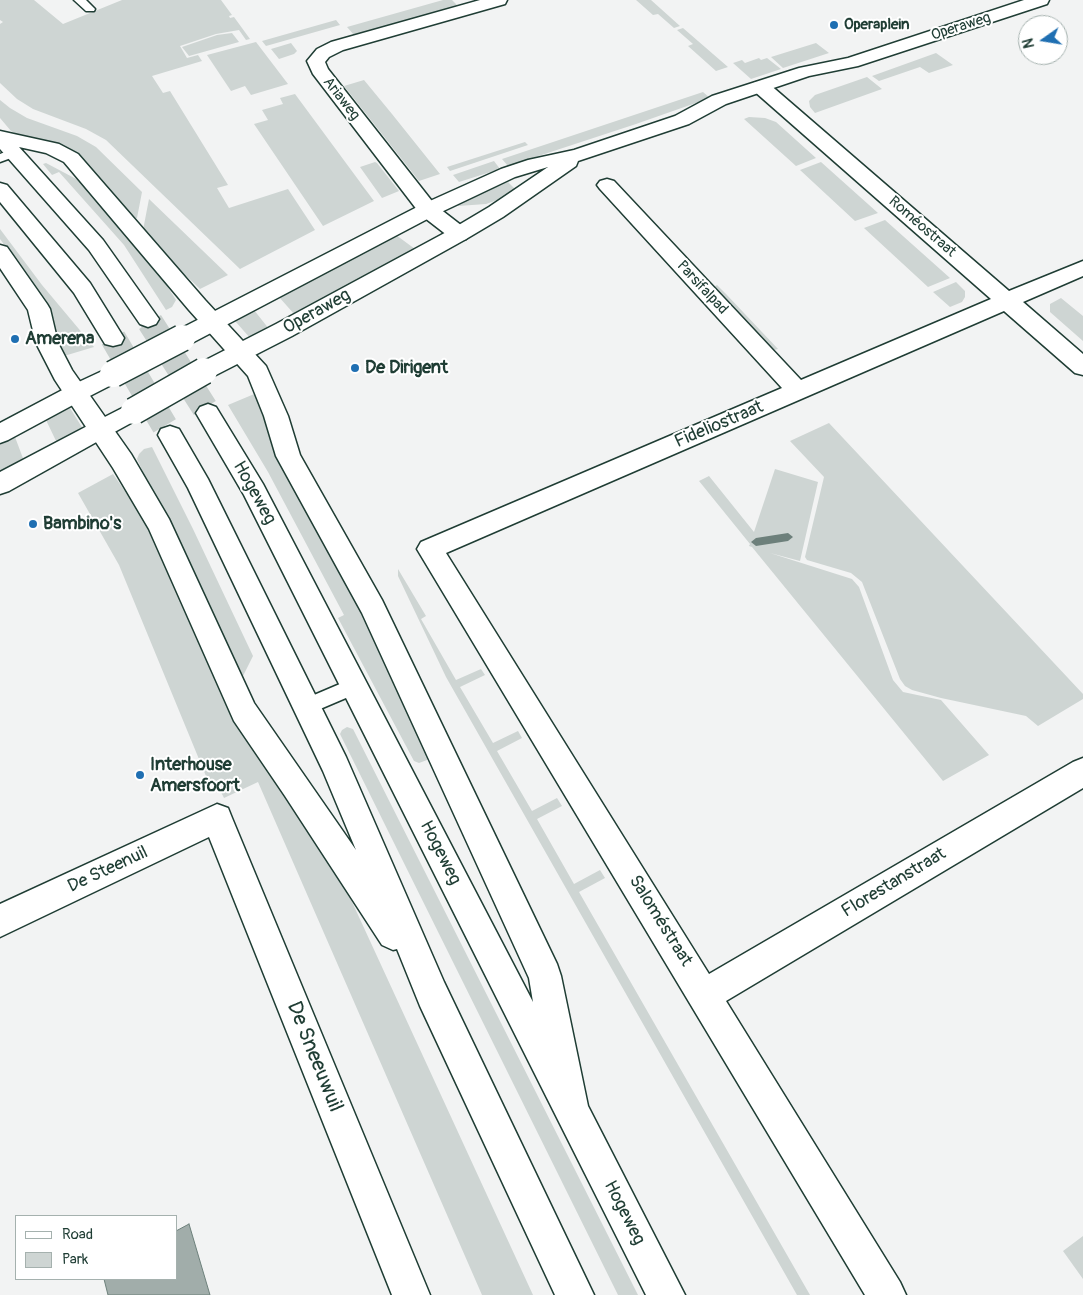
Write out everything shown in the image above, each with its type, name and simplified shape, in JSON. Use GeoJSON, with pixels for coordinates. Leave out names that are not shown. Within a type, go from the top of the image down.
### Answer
{"type":"FeatureCollection","features":[{"type":"Feature","properties":{"kind":"street","name":"Ariaweg"},"geometry":{"type":"LineString","coordinates":[[459,234],[428,210],[319,70],[317,58],[328,49],[337,46],[499,0]]}},
{"type":"Feature","properties":{"kind":"street","name":"Operaweg"},"geometry":{"type":"LineString","coordinates":[[0,434],[428,210],[508,173],[535,164],[578,155],[682,120],[732,112],[767,93],[818,83],[852,62],[1041,0]]}},
{"type":"Feature","properties":{"kind":"street","name":"Roméostraat"},"geometry":{"type":"LineString","coordinates":[[767,93],[1083,367]]}},
{"type":"Feature","properties":{"kind":"street"},"geometry":{"type":"LineString","coordinates":[[0,137],[7,155],[96,245],[148,319]]}},
{"type":"Feature","properties":{"kind":"street"},"geometry":{"type":"LineString","coordinates":[[0,137],[52,148],[66,154],[80,167],[258,372],[276,416],[288,456],[373,608],[544,976],[571,1110]]}},
{"type":"Feature","properties":{"kind":"street","name":"Operaweg"},"geometry":{"type":"LineString","coordinates":[[0,484],[204,371],[459,234],[496,212],[578,155]]}},
{"type":"Feature","properties":{"kind":"street","name":"Parsifalpad"},"geometry":{"type":"LineString","coordinates":[[607,185],[798,391]]}},
{"type":"Feature","properties":{"kind":"street"},"geometry":{"type":"LineString","coordinates":[[0,189],[82,288],[113,338]]}},
{"type":"Feature","properties":{"kind":"street"},"geometry":{"type":"LineString","coordinates":[[0,252],[34,300],[42,317],[47,343],[52,355],[160,526],[244,712],[296,786],[432,994]]}},
{"type":"Feature","properties":{"kind":"street","name":"Fideliostraat"},"geometry":{"type":"LineString","coordinates":[[430,549],[1083,268]]}},
{"type":"Feature","properties":{"kind":"street","name":"Hogeweg"},"geometry":{"type":"LineString","coordinates":[[208,413],[254,491],[666,1295]]}},
{"type":"Feature","properties":{"kind":"street"},"geometry":{"type":"LineString","coordinates":[[170,434],[199,486],[336,767],[432,994],[575,1295]]}},
{"type":"Feature","properties":{"kind":"street","name":"Saloméstraat"},"geometry":{"type":"LineString","coordinates":[[430,549],[705,995],[887,1295]]}},
{"type":"Feature","properties":{"kind":"street","name":"Florestanstraat"},"geometry":{"type":"LineString","coordinates":[[705,995],[1083,772]]}},
{"type":"Feature","properties":{"kind":"street","name":"De Steenuil"},"geometry":{"type":"LineString","coordinates":[[0,921],[217,818]]}},
{"type":"Feature","properties":{"kind":"street","name":"De Sneeuwuil"},"geometry":{"type":"LineString","coordinates":[[217,818],[411,1295]]}},
{"type":"Feature","properties":{"kind":"lane"},"geometry":{"type":"LineString","coordinates":[[79,0],[90,9]]}},
{"type":"Feature","properties":{"kind":"lane"},"geometry":{"type":"LineString","coordinates":[[306,707],[354,686]]}},
{"type":"Feature","properties":{"kind":"green space"},"geometry":{"type":"Polygon","coordinates":[[[0,0],[34,0],[63,24],[122,0],[221,0],[232,15],[229,16],[230,18],[234,17],[250,39],[246,40],[239,30],[216,34],[180,46],[187,58],[198,55],[202,61],[152,76],[163,93],[170,91],[228,185],[217,188],[229,208],[288,189],[315,230],[240,269],[106,140],[86,129],[33,109],[17,99],[0,83],[0,24],[3,22],[0,20],[0,0]]]}},
{"type":"Feature","properties":{"kind":"green space"},"geometry":{"type":"Polygon","coordinates":[[[443,0],[452,0],[458,6],[354,35],[347,27],[443,0]]]}},
{"type":"Feature","properties":{"kind":"green space"},"geometry":{"type":"Polygon","coordinates":[[[636,0],[651,0],[680,26],[674,28],[658,14],[653,15],[636,0]]]}},
{"type":"Feature","properties":{"kind":"green space"},"geometry":{"type":"Polygon","coordinates":[[[336,20],[340,25],[266,46],[262,41],[336,20]]]}},
{"type":"Feature","properties":{"kind":"green space"},"geometry":{"type":"Polygon","coordinates":[[[683,28],[728,67],[716,71],[688,46],[693,44],[677,30],[683,28]]]}},
{"type":"Feature","properties":{"kind":"green space"},"geometry":{"type":"Polygon","coordinates":[[[232,33],[239,42],[189,56],[182,47],[217,35],[232,33]]]}},
{"type":"Feature","properties":{"kind":"green space"},"geometry":{"type":"Polygon","coordinates":[[[256,42],[288,84],[251,95],[245,86],[231,91],[207,55],[256,42]]]}},
{"type":"Feature","properties":{"kind":"green space"},"geometry":{"type":"Polygon","coordinates":[[[291,43],[297,51],[294,54],[279,59],[271,49],[291,43]]]}},
{"type":"Feature","properties":{"kind":"green space"},"geometry":{"type":"Polygon","coordinates":[[[816,43],[829,53],[783,68],[771,57],[816,43]]]}},
{"type":"Feature","properties":{"kind":"green space"},"geometry":{"type":"Polygon","coordinates":[[[936,53],[953,65],[929,73],[920,67],[879,81],[872,76],[936,53]]]}},
{"type":"Feature","properties":{"kind":"green space"},"geometry":{"type":"Polygon","coordinates":[[[759,58],[761,60],[767,58],[781,69],[751,79],[733,63],[742,60],[745,63],[759,58]]]}},
{"type":"Feature","properties":{"kind":"green space"},"geometry":{"type":"Polygon","coordinates":[[[867,77],[882,89],[815,113],[810,107],[809,101],[815,95],[867,77]]]}},
{"type":"Feature","properties":{"kind":"green space"},"geometry":{"type":"Polygon","coordinates":[[[364,80],[440,174],[419,181],[344,86],[364,80]]]}},
{"type":"Feature","properties":{"kind":"green space"},"geometry":{"type":"Polygon","coordinates":[[[703,92],[710,98],[508,166],[502,159],[703,92]]]}},
{"type":"Feature","properties":{"kind":"green space"},"geometry":{"type":"Polygon","coordinates":[[[295,94],[374,201],[323,226],[254,124],[268,120],[262,110],[283,104],[280,98],[295,94]]]}},
{"type":"Feature","properties":{"kind":"green space"},"geometry":{"type":"Polygon","coordinates":[[[0,100],[27,118],[77,136],[96,147],[142,192],[137,218],[134,219],[70,149],[57,144],[20,136],[11,131],[0,118],[0,100]]]}},
{"type":"Feature","properties":{"kind":"green space"},"geometry":{"type":"Polygon","coordinates":[[[749,117],[765,118],[776,122],[816,158],[796,166],[744,119],[749,117]]]}},
{"type":"Feature","properties":{"kind":"green space"},"geometry":{"type":"Polygon","coordinates":[[[525,142],[528,145],[450,171],[447,167],[525,142]]]}},
{"type":"Feature","properties":{"kind":"green space"},"geometry":{"type":"Polygon","coordinates":[[[494,161],[500,169],[459,182],[453,175],[494,161]]]}},
{"type":"Feature","properties":{"kind":"green space"},"geometry":{"type":"Polygon","coordinates":[[[375,162],[399,191],[382,198],[360,167],[375,162]]]}},
{"type":"Feature","properties":{"kind":"green space"},"geometry":{"type":"Polygon","coordinates":[[[821,162],[878,213],[855,221],[800,170],[821,162]]]}},
{"type":"Feature","properties":{"kind":"green space"},"geometry":{"type":"Polygon","coordinates":[[[46,163],[80,181],[95,196],[162,278],[176,300],[172,307],[166,310],[124,245],[59,172],[52,175],[43,164],[46,163]]]}},
{"type":"Feature","properties":{"kind":"green space"},"geometry":{"type":"Polygon","coordinates":[[[508,182],[515,189],[500,199],[486,204],[458,206],[459,203],[508,182]]]}},
{"type":"Feature","properties":{"kind":"green space"},"geometry":{"type":"Polygon","coordinates":[[[149,199],[228,275],[200,289],[155,246],[143,230],[149,199]]]}},
{"type":"Feature","properties":{"kind":"green space"},"geometry":{"type":"Polygon","coordinates":[[[885,220],[950,278],[928,287],[864,228],[885,220]]]}},
{"type":"Feature","properties":{"kind":"green space"},"geometry":{"type":"Polygon","coordinates":[[[0,229],[42,285],[94,347],[64,356],[54,339],[36,289],[0,239],[0,229]]]}},
{"type":"Feature","properties":{"kind":"green space"},"geometry":{"type":"Polygon","coordinates":[[[396,235],[415,249],[295,315],[279,297],[396,235]]]}},
{"type":"Feature","properties":{"kind":"green space"},"geometry":{"type":"Polygon","coordinates":[[[956,282],[965,291],[965,297],[962,302],[950,307],[933,292],[956,282]]]}},
{"type":"Feature","properties":{"kind":"green space"},"geometry":{"type":"Polygon","coordinates":[[[717,285],[778,349],[774,350],[714,287],[717,285]]]}},
{"type":"Feature","properties":{"kind":"green space"},"geometry":{"type":"Polygon","coordinates":[[[1061,298],[1083,316],[1083,341],[1050,312],[1050,304],[1061,298]]]}},
{"type":"Feature","properties":{"kind":"green space"},"geometry":{"type":"Polygon","coordinates":[[[254,310],[269,329],[251,339],[235,321],[254,310]]]}},
{"type":"Feature","properties":{"kind":"green space"},"geometry":{"type":"Polygon","coordinates":[[[259,392],[363,610],[429,757],[427,760],[419,763],[414,761],[338,618],[344,615],[268,472],[228,405],[259,392]]]}},
{"type":"Feature","properties":{"kind":"green space"},"geometry":{"type":"Polygon","coordinates":[[[70,408],[83,429],[57,443],[46,420],[70,408]]]}},
{"type":"Feature","properties":{"kind":"green space"},"geometry":{"type":"Polygon","coordinates":[[[829,423],[1083,694],[1083,699],[1038,726],[1026,716],[941,698],[912,690],[905,686],[900,679],[862,582],[851,573],[807,560],[805,557],[824,477],[790,441],[829,423]]]}},
{"type":"Feature","properties":{"kind":"green space"},"geometry":{"type":"Polygon","coordinates":[[[15,437],[24,461],[0,474],[0,445],[15,437]]]}},
{"type":"Feature","properties":{"kind":"green space"},"geometry":{"type":"Polygon","coordinates":[[[152,447],[253,656],[241,680],[137,459],[144,449],[152,447]]]}},
{"type":"Feature","properties":{"kind":"green space"},"geometry":{"type":"Polygon","coordinates":[[[775,469],[818,482],[800,561],[770,553],[852,579],[859,587],[893,680],[903,692],[941,700],[989,755],[943,781],[752,547],[749,546],[750,544],[699,481],[709,476],[754,532],[775,469]]]}},
{"type":"Feature","properties":{"kind":"green space"},"geometry":{"type":"Polygon","coordinates":[[[113,474],[146,521],[347,891],[533,1295],[482,1295],[258,782],[224,798],[221,792],[208,781],[119,565],[78,493],[113,474]]]}},
{"type":"Feature","properties":{"kind":"green space"},"geometry":{"type":"Polygon","coordinates":[[[398,569],[426,616],[421,619],[456,680],[481,669],[485,675],[460,687],[493,743],[518,731],[522,738],[497,751],[532,811],[557,798],[562,806],[537,819],[574,884],[600,870],[605,878],[579,892],[810,1295],[797,1295],[446,677],[398,576],[398,569]]]}},
{"type":"Feature","properties":{"kind":"green space"},"geometry":{"type":"Polygon","coordinates":[[[347,727],[353,729],[638,1295],[618,1295],[340,734],[347,727]]]}},
{"type":"Feature","properties":{"kind":"green space"},"geometry":{"type":"Polygon","coordinates":[[[1083,1236],[1083,1279],[1063,1251],[1083,1236]]]}},
{"type":"Feature","properties":{"kind":"shaded area"},"geometry":{"type":"Polygon","coordinates":[[[189,1224],[210,1295],[108,1295],[104,1280],[178,1280],[178,1230],[189,1224]]]}},
{"type":"Feature","properties":{"kind":"waterway"},"geometry":{"type":"LineString","coordinates":[[756,542],[788,537]]}},
{"type":"Feature","properties":{"kind":"tunnel"},"geometry":{"type":"LineString","coordinates":[[148,319],[150,323]]}},
{"type":"Feature","properties":{"kind":"tunnel"},"geometry":{"type":"LineString","coordinates":[[150,322],[208,413]]}},
{"type":"Feature","properties":{"kind":"tunnel"},"geometry":{"type":"LineString","coordinates":[[113,338],[170,435]]}},
{"type":"Feature","properties":{"kind":"place","name":"Operaplein"},"geometry":{"type":"Point","coordinates":[834,25]}},
{"type":"Feature","properties":{"kind":"place","name":"Amerena"},"geometry":{"type":"Point","coordinates":[15,339]}},
{"type":"Feature","properties":{"kind":"place","name":"De Dirigent"},"geometry":{"type":"Point","coordinates":[355,368]}},
{"type":"Feature","properties":{"kind":"place","name":"Bambino's"},"geometry":{"type":"Point","coordinates":[33,524]}},
{"type":"Feature","properties":{"kind":"place","name":"Interhouse Amersfoort"},"geometry":{"type":"Point","coordinates":[140,775]}}]}
